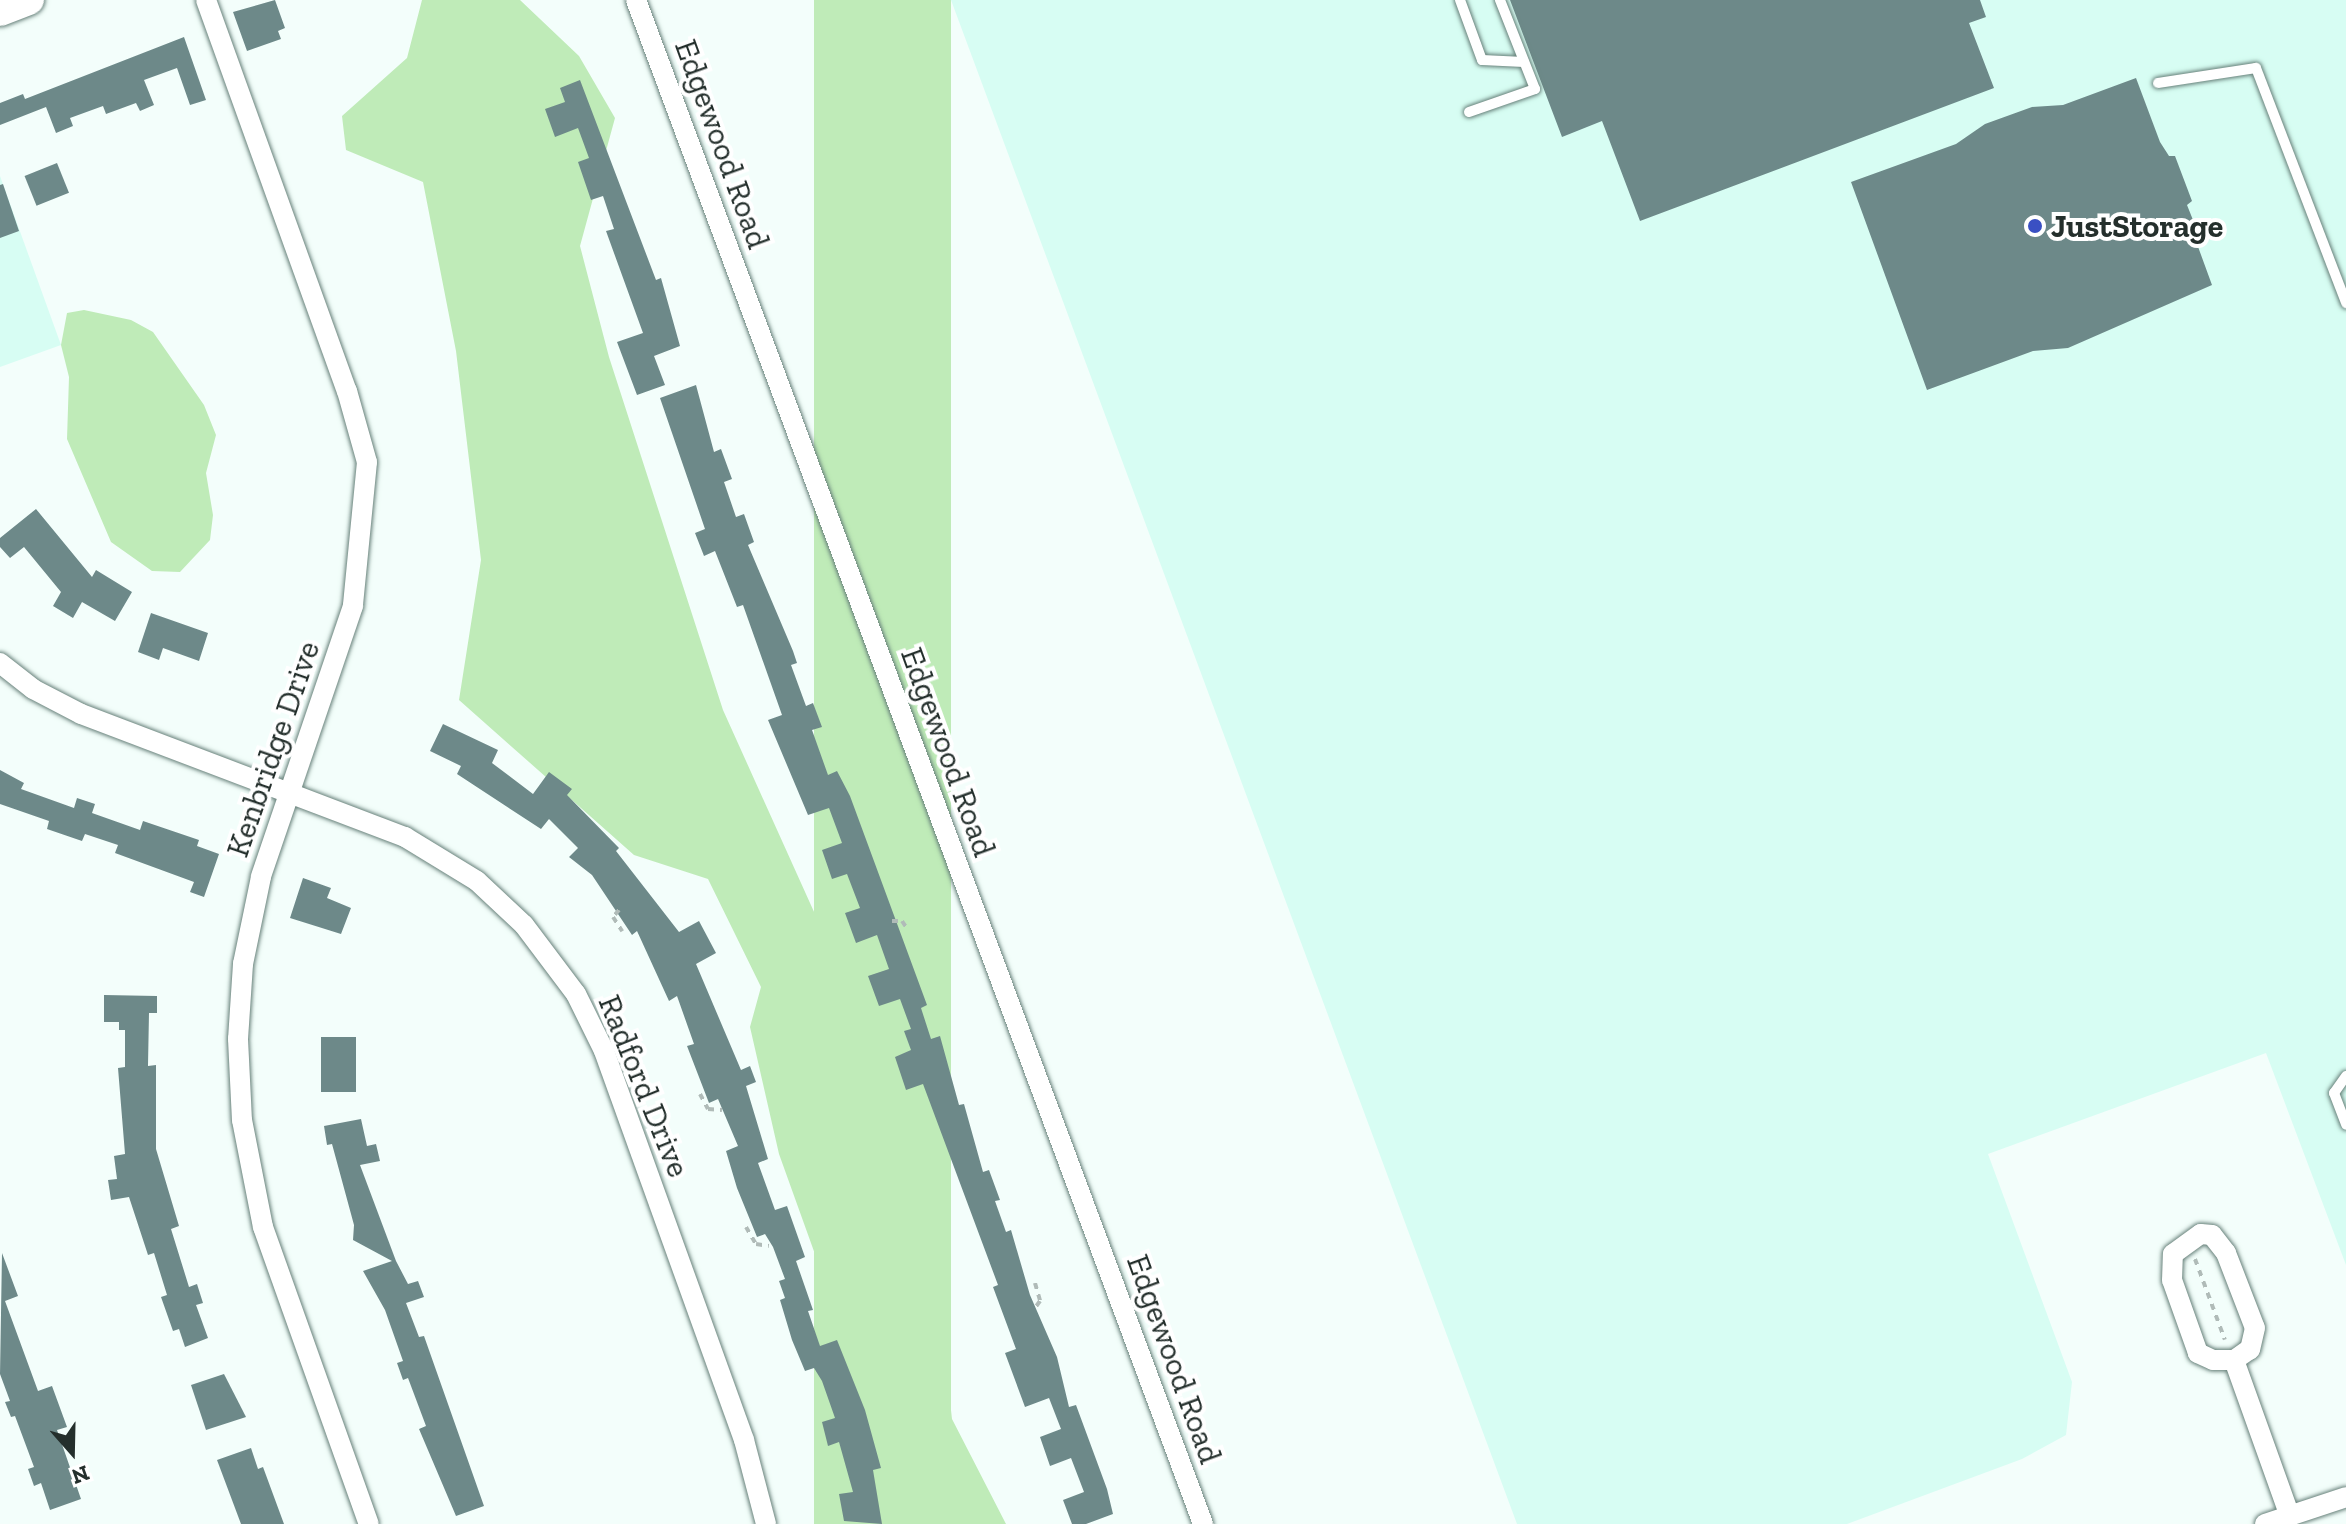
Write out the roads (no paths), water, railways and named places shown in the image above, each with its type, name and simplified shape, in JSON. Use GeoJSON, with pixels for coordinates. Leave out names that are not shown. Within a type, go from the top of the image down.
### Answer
{"type":"FeatureCollection","features":[{"type":"Feature","properties":{"kind":"main road"},"geometry":{"type":"LineString","coordinates":[[0,11],[29,0]]}},
{"type":"Feature","properties":{"kind":"street","name":"Kenbridge Drive"},"geometry":{"type":"LineString","coordinates":[[206,0],[347,391],[367,462],[353,606],[261,877],[243,964],[238,1039],[242,1120],[263,1227],[369,1524]]}},
{"type":"Feature","properties":{"kind":"street","name":"Edgewood Road"},"geometry":{"type":"LineString","coordinates":[[636,0],[1203,1524]]}},
{"type":"Feature","properties":{"kind":"street","name":"Radford Drive"},"geometry":{"type":"LineString","coordinates":[[0,663],[33,689],[81,714],[290,789],[372,822],[449,861],[501,901],[562,973],[612,1072],[744,1440],[766,1524]]}},
{"type":"Feature","properties":{"kind":"street"},"geometry":{"type":"LineString","coordinates":[[2201,1234],[2212,1235],[2226,1253],[2255,1328],[2250,1349],[2231,1352],[2213,1360],[2198,1353],[2172,1280],[2173,1254],[2201,1234]]}},
{"type":"Feature","properties":{"kind":"street"},"geometry":{"type":"LineString","coordinates":[[2231,1352],[2290,1516]]}},
{"type":"Feature","properties":{"kind":"street"},"geometry":{"type":"LineString","coordinates":[[2265,1524],[2346,1497]]}},
{"type":"Feature","properties":{"kind":"lane"},"geometry":{"type":"LineString","coordinates":[[1460,0],[1482,60],[1524,62]]}},
{"type":"Feature","properties":{"kind":"lane"},"geometry":{"type":"LineString","coordinates":[[1469,112],[1535,89],[1500,0]]}},
{"type":"Feature","properties":{"kind":"lane"},"geometry":{"type":"LineString","coordinates":[[2158,83],[2256,68],[2346,303]]}},
{"type":"Feature","properties":{"kind":"lane"},"geometry":{"type":"LineString","coordinates":[[2346,1076],[2334,1093],[2346,1125]]}},
{"type":"Feature","properties":{"kind":"place","name":"JustStorage"},"geometry":{"type":"Point","coordinates":[2035,226]}}]}
